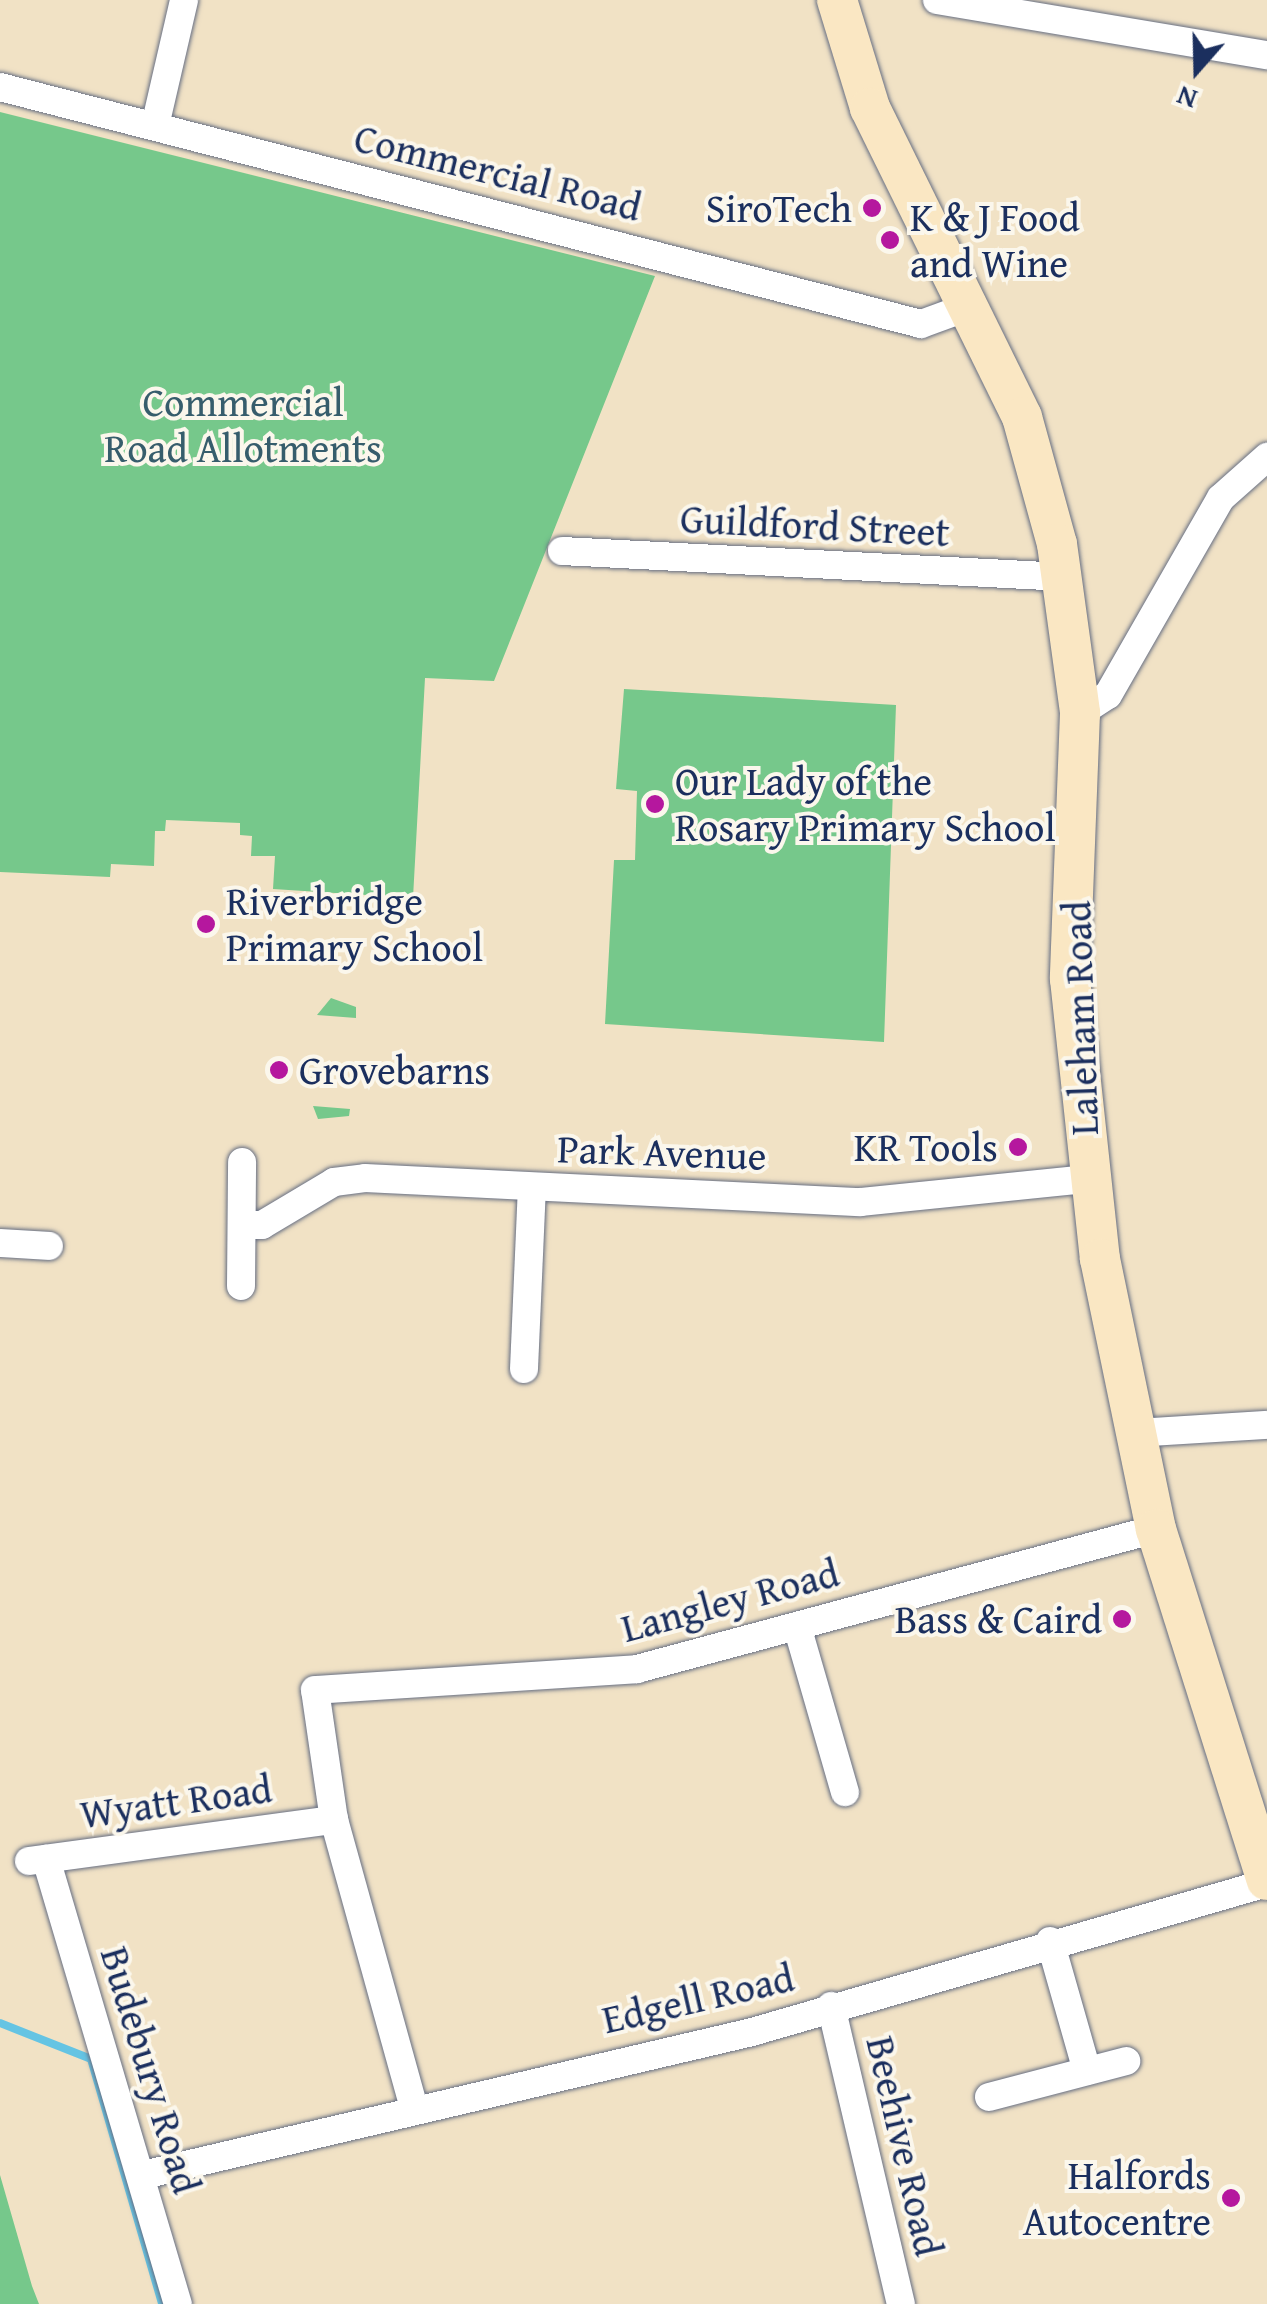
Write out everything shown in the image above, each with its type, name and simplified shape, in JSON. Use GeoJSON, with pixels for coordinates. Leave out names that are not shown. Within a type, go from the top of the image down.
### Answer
{"type":"FeatureCollection","features":[{"type":"Feature","properties":{"kind":"main road","name":"Laleham Road"},"geometry":{"type":"LineString","coordinates":[[837,0],[870,108],[972,305],[1022,416],[1064,577],[1080,714],[1070,979],[1088,1179],[1156,1530],[1261,1835],[1267,1881]]}},
{"type":"Feature","properties":{"kind":"street"},"geometry":{"type":"LineString","coordinates":[[155,126],[184,0]]}},
{"type":"Feature","properties":{"kind":"street"},"geometry":{"type":"LineString","coordinates":[[936,0],[1267,55]]}},
{"type":"Feature","properties":{"kind":"street","name":"Commercial Road"},"geometry":{"type":"LineString","coordinates":[[0,87],[920,324],[972,305]]}},
{"type":"Feature","properties":{"kind":"street"},"geometry":{"type":"LineString","coordinates":[[1080,714],[1108,696],[1175,568],[1262,470]]}},
{"type":"Feature","properties":{"kind":"street","name":"Guildford Street"},"geometry":{"type":"LineString","coordinates":[[562,551],[1064,577]]}},
{"type":"Feature","properties":{"kind":"street"},"geometry":{"type":"LineString","coordinates":[[241,1286],[242,1162]]}},
{"type":"Feature","properties":{"kind":"street","name":"Park Avenue"},"geometry":{"type":"LineString","coordinates":[[243,1225],[262,1225],[334,1182],[364,1178],[860,1202],[1088,1179]]}},
{"type":"Feature","properties":{"kind":"street"},"geometry":{"type":"LineString","coordinates":[[524,1369],[532,1187]]}},
{"type":"Feature","properties":{"kind":"street"},"geometry":{"type":"LineString","coordinates":[[0,1243],[48,1246]]}},
{"type":"Feature","properties":{"kind":"street"},"geometry":{"type":"LineString","coordinates":[[1135,1433],[1267,1425]]}},
{"type":"Feature","properties":{"kind":"street","name":"Langley Road"},"geometry":{"type":"LineString","coordinates":[[315,1690],[637,1669],[1156,1530]]}},
{"type":"Feature","properties":{"kind":"street"},"geometry":{"type":"LineString","coordinates":[[796,1626],[845,1792]]}},
{"type":"Feature","properties":{"kind":"street","name":"Wyatt Road"},"geometry":{"type":"LineString","coordinates":[[315,1690],[334,1820],[414,2108]]}},
{"type":"Feature","properties":{"kind":"street","name":"Wyatt Road"},"geometry":{"type":"LineString","coordinates":[[37,1860],[334,1820]]}},
{"type":"Feature","properties":{"kind":"street","name":"Budebury Road"},"geometry":{"type":"LineString","coordinates":[[37,1860],[143,2175],[178,2304]]}},
{"type":"Feature","properties":{"kind":"street","name":"Edgell Road"},"geometry":{"type":"LineString","coordinates":[[143,2175],[831,2006],[1267,1881]]}},
{"type":"Feature","properties":{"kind":"street"},"geometry":{"type":"LineString","coordinates":[[1050,1941],[1087,2071]]}},
{"type":"Feature","properties":{"kind":"street","name":"Beehive Road"},"geometry":{"type":"LineString","coordinates":[[831,2006],[900,2304]]}},
{"type":"Feature","properties":{"kind":"street"},"geometry":{"type":"LineString","coordinates":[[989,2096],[1126,2061]]}},
{"type":"Feature","properties":{"kind":"green space","name":"Commercial Road Allotments"},"geometry":{"type":"Polygon","coordinates":[[[0,112],[655,276],[494,681],[425,678],[413,898],[273,889],[275,856],[251,856],[252,836],[240,835],[240,823],[166,820],[165,831],[155,831],[154,866],[111,864],[110,877],[0,872],[0,112]]]}},
{"type":"Feature","properties":{"kind":"green space"},"geometry":{"type":"Polygon","coordinates":[[[624,689],[896,705],[884,1042],[605,1024],[614,860],[635,860],[637,791],[616,789],[624,689]]]}},
{"type":"Feature","properties":{"kind":"green space"},"geometry":{"type":"Polygon","coordinates":[[[331,998],[356,1007],[356,1018],[317,1015],[331,998]]]}},
{"type":"Feature","properties":{"kind":"green space"},"geometry":{"type":"Polygon","coordinates":[[[313,1106],[350,1109],[349,1116],[318,1119],[313,1106]]]}},
{"type":"Feature","properties":{"kind":"green space"},"geometry":{"type":"Polygon","coordinates":[[[0,2175],[32,2286],[39,2304],[0,2304],[0,2175]]]}},
{"type":"Feature","properties":{"kind":"waterway"},"geometry":{"type":"LineString","coordinates":[[0,2023],[91,2059],[162,2304]]}},
{"type":"Feature","properties":{"kind":"place","name":"SiroTech"},"geometry":{"type":"Point","coordinates":[872,208]}},
{"type":"Feature","properties":{"kind":"place","name":"K & J Food and Wine"},"geometry":{"type":"Point","coordinates":[890,240]}},
{"type":"Feature","properties":{"kind":"place","name":"Our Lady of the Rosary Primary School"},"geometry":{"type":"Point","coordinates":[655,804]}},
{"type":"Feature","properties":{"kind":"place","name":"Riverbridge Primary School"},"geometry":{"type":"Point","coordinates":[206,924]}},
{"type":"Feature","properties":{"kind":"place","name":"Grovebarns"},"geometry":{"type":"Point","coordinates":[279,1070]}},
{"type":"Feature","properties":{"kind":"place","name":"KR Tools"},"geometry":{"type":"Point","coordinates":[1018,1147]}},
{"type":"Feature","properties":{"kind":"place","name":"Bass & Caird"},"geometry":{"type":"Point","coordinates":[1122,1619]}},
{"type":"Feature","properties":{"kind":"place","name":"Halfords Autocentre"},"geometry":{"type":"Point","coordinates":[1231,2198]}}]}
